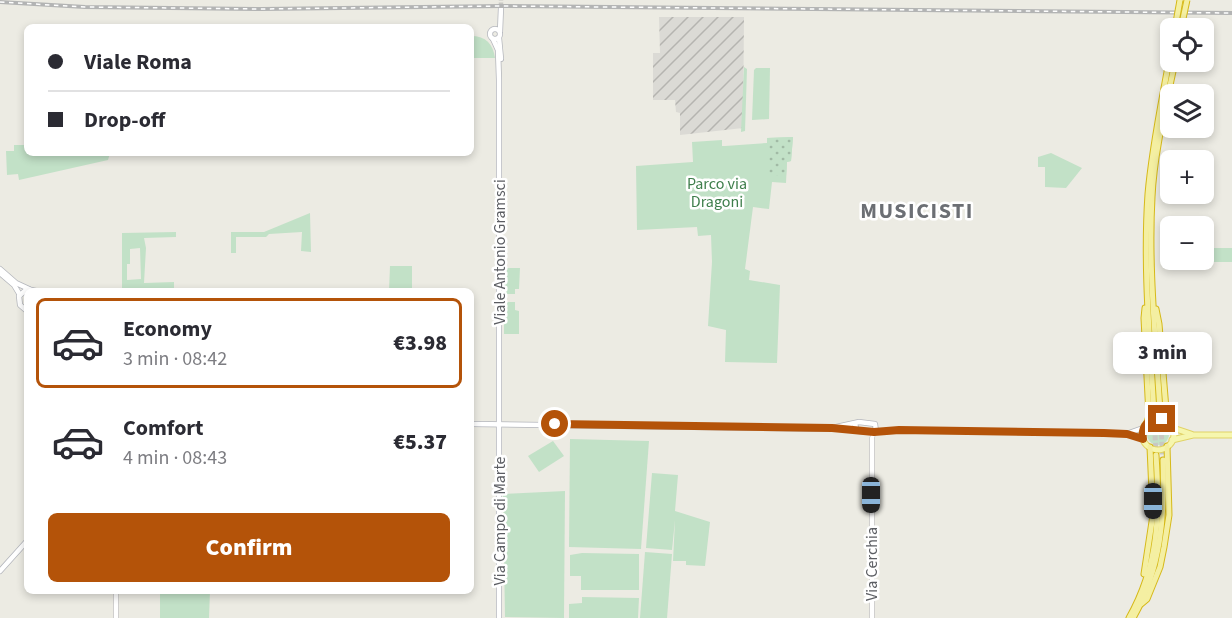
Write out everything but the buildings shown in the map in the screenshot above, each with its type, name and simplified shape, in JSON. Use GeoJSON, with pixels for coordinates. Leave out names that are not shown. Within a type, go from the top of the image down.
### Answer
{"type":"FeatureCollection","features":[{"type":"Feature","properties":{"kind":"highway"},"geometry":{"type":"LineString","coordinates":[[1177,18],[1180,0]]}},
{"type":"Feature","properties":{"kind":"highway"},"geometry":{"type":"LineString","coordinates":[[1183,18],[1186,0]]}},
{"type":"Feature","properties":{"kind":"highway"},"geometry":{"type":"LineString","coordinates":[[1157,413],[1150,292],[1152,195],[1171,72]]}},
{"type":"Feature","properties":{"kind":"highway"},"geometry":{"type":"LineString","coordinates":[[1150,292],[1160,324],[1167,421]]}},
{"type":"Feature","properties":{"kind":"highway"},"geometry":{"type":"LineString","coordinates":[[1147,422],[1149,416],[1144,318],[1150,292]]}},
{"type":"Feature","properties":{"kind":"highway"},"geometry":{"type":"LineString","coordinates":[[1129,618],[1147,599],[1160,567],[1169,515],[1167,446]]}},
{"type":"Feature","properties":{"kind":"highway"},"geometry":{"type":"LineString","coordinates":[[1138,606],[1136,598],[1143,578],[1153,515],[1150,447]]}},
{"type":"Feature","properties":{"kind":"highway"},"geometry":{"type":"LineString","coordinates":[[1138,606],[1158,525],[1159,493],[1156,455]]}},
{"type":"Feature","properties":{"kind":"highway"},"geometry":{"type":"LineString","coordinates":[[1133,618],[1152,577],[1162,530],[1163,460]]}},
{"type":"Feature","properties":{"kind":"main road","name":"Viale Antonio Gramsci"},"geometry":{"type":"LineString","coordinates":[[499,424],[499,80],[501,51],[497,34],[501,8]]}},
{"type":"Feature","properties":{"kind":"main road"},"geometry":{"type":"LineString","coordinates":[[0,271],[27,288]]}},
{"type":"Feature","properties":{"kind":"main road"},"geometry":{"type":"LineString","coordinates":[[0,271],[14,285],[20,295],[20,305],[24,308]]}},
{"type":"Feature","properties":{"kind":"main road"},"geometry":{"type":"LineString","coordinates":[[20,295],[24,292]]}},
{"type":"Feature","properties":{"kind":"main road"},"geometry":{"type":"LineString","coordinates":[[1143,439],[1143,428],[1147,422],[1157,418],[1167,421],[1173,428],[1193,435]]}},
{"type":"Feature","properties":{"kind":"main road"},"geometry":{"type":"LineString","coordinates":[[855,426],[859,422],[873,432]]}},
{"type":"Feature","properties":{"kind":"main road"},"geometry":{"type":"LineString","coordinates":[[474,424],[832,428],[855,426],[873,432],[899,430],[1127,434],[1143,439],[1150,447],[1158,450],[1167,446],[1172,440],[1173,428]]}},
{"type":"Feature","properties":{"kind":"main road","name":"Via Campo di Marte"},"geometry":{"type":"LineString","coordinates":[[499,424],[499,618]]}},
{"type":"Feature","properties":{"kind":"main road"},"geometry":{"type":"LineString","coordinates":[[1127,434],[1143,428]]}},
{"type":"Feature","properties":{"kind":"main road"},"geometry":{"type":"LineString","coordinates":[[1172,440],[1193,435],[1232,435]]}},
{"type":"Feature","properties":{"kind":"main road"},"geometry":{"type":"LineString","coordinates":[[0,571],[24,544]]}},
{"type":"Feature","properties":{"kind":"street","name":"Via Cerchia"},"geometry":{"type":"LineString","coordinates":[[872,618],[873,432]]}},
{"type":"Feature","properties":{"kind":"street"},"geometry":{"type":"LineString","coordinates":[[116,594],[116,618]]}},
{"type":"Feature","properties":{"kind":"shaded area"},"geometry":{"type":"Polygon","coordinates":[[[659,17],[744,17],[743,128],[680,135],[680,113],[676,112],[675,100],[653,100],[653,53],[660,53],[659,17]]]}},
{"type":"Feature","properties":{"kind":"green space"},"geometry":{"type":"Polygon","coordinates":[[[474,36],[481,37],[488,42],[495,58],[474,58],[474,36]]]}},
{"type":"Feature","properties":{"kind":"green space"},"geometry":{"type":"Polygon","coordinates":[[[744,67],[747,69],[745,131],[741,132],[744,67]]]}},
{"type":"Feature","properties":{"kind":"green space"},"geometry":{"type":"Polygon","coordinates":[[[770,68],[769,119],[752,120],[754,70],[770,68]]]}},
{"type":"Feature","properties":{"kind":"green space","name":"Parco via Dragoni"},"geometry":{"type":"Polygon","coordinates":[[[793,137],[791,161],[787,162],[786,183],[772,182],[769,209],[753,207],[745,269],[750,271],[749,280],[780,285],[777,363],[725,362],[726,330],[708,326],[712,262],[711,235],[698,236],[697,227],[637,230],[636,166],[693,162],[692,142],[722,140],[722,146],[725,146],[767,143],[767,138],[793,137]]]}},
{"type":"Feature","properties":{"kind":"green space"},"geometry":{"type":"Polygon","coordinates":[[[793,137],[791,161],[787,162],[786,176],[768,175],[767,138],[793,137]]]}},
{"type":"Feature","properties":{"kind":"green space"},"geometry":{"type":"Polygon","coordinates":[[[14,145],[24,145],[24,156],[109,156],[108,160],[19,180],[18,174],[7,175],[6,151],[14,151],[14,145]]]}},
{"type":"Feature","properties":{"kind":"green space"},"geometry":{"type":"Polygon","coordinates":[[[1051,153],[1082,168],[1066,188],[1045,187],[1045,167],[1038,167],[1038,157],[1051,153]]]}},
{"type":"Feature","properties":{"kind":"green space"},"geometry":{"type":"Polygon","coordinates":[[[310,213],[311,252],[301,251],[302,232],[269,234],[266,237],[236,237],[236,253],[231,253],[231,232],[264,232],[310,213]]]}},
{"type":"Feature","properties":{"kind":"green space"},"geometry":{"type":"Polygon","coordinates":[[[176,232],[176,237],[144,238],[146,248],[144,283],[174,282],[174,288],[122,288],[122,233],[176,232]],[[140,248],[130,249],[127,280],[141,279],[140,248]]]}},
{"type":"Feature","properties":{"kind":"green space"},"geometry":{"type":"Polygon","coordinates":[[[1214,248],[1232,248],[1232,262],[1214,262],[1214,248]]]}},
{"type":"Feature","properties":{"kind":"green space"},"geometry":{"type":"Polygon","coordinates":[[[390,266],[412,266],[412,288],[389,288],[390,266]]]}},
{"type":"Feature","properties":{"kind":"green space"},"geometry":{"type":"Polygon","coordinates":[[[504,268],[520,268],[519,289],[515,289],[515,294],[504,294],[504,268]]]}},
{"type":"Feature","properties":{"kind":"green space"},"geometry":{"type":"Polygon","coordinates":[[[504,302],[515,302],[515,310],[519,311],[519,334],[504,334],[504,302]]]}},
{"type":"Feature","properties":{"kind":"green space"},"geometry":{"type":"Polygon","coordinates":[[[1154,423],[1162,423],[1169,430],[1169,438],[1162,445],[1154,445],[1147,438],[1147,430],[1154,423]]]}},
{"type":"Feature","properties":{"kind":"green space"},"geometry":{"type":"Polygon","coordinates":[[[570,439],[649,441],[641,549],[569,547],[570,439]]]}},
{"type":"Feature","properties":{"kind":"green space"},"geometry":{"type":"Polygon","coordinates":[[[553,441],[564,456],[539,472],[528,456],[553,441]]]}},
{"type":"Feature","properties":{"kind":"green space"},"geometry":{"type":"Polygon","coordinates":[[[652,473],[678,475],[675,511],[710,522],[705,566],[686,565],[686,561],[673,561],[675,520],[672,550],[646,548],[652,473]]]}},
{"type":"Feature","properties":{"kind":"green space"},"geometry":{"type":"Polygon","coordinates":[[[565,491],[564,618],[505,617],[503,494],[565,491]]]}},
{"type":"Feature","properties":{"kind":"green space"},"geometry":{"type":"Polygon","coordinates":[[[645,552],[672,554],[667,618],[640,618],[645,552]]]}},
{"type":"Feature","properties":{"kind":"green space"},"geometry":{"type":"Polygon","coordinates":[[[582,553],[639,554],[639,590],[581,590],[581,576],[570,576],[570,555],[582,553]]]}},
{"type":"Feature","properties":{"kind":"green space"},"geometry":{"type":"Polygon","coordinates":[[[160,594],[210,594],[209,618],[160,618],[160,594]]]}},
{"type":"Feature","properties":{"kind":"green space"},"geometry":{"type":"Polygon","coordinates":[[[582,597],[639,598],[638,618],[569,618],[569,604],[582,603],[582,597]]]}},
{"type":"Feature","properties":{"kind":"tunnel"},"geometry":{"type":"LineString","coordinates":[[501,0],[501,7]]}},
{"type":"Feature","properties":{"kind":"tunnel"},"geometry":{"type":"LineString","coordinates":[[1160,412],[1163,460]]}},
{"type":"Feature","properties":{"kind":"tunnel"},"geometry":{"type":"LineString","coordinates":[[1154,413],[1156,455]]}},
{"type":"Feature","properties":{"kind":"railway"},"geometry":{"type":"LineString","coordinates":[[0,2],[85,7],[262,9],[502,6],[1232,13]]}},
{"type":"Feature","properties":{"kind":"district","name":"MUSICISTI"},"geometry":{"type":"Point","coordinates":[917,210]}},
{"type":"Feature","properties":{"kind":"route"},"geometry":{"type":"LineString","coordinates":[[555,424],[832,428],[874,432],[899,430],[1104,433],[1127,434],[1143,439],[1143,428],[1147,422],[1152,419],[1162,419]]}}]}
